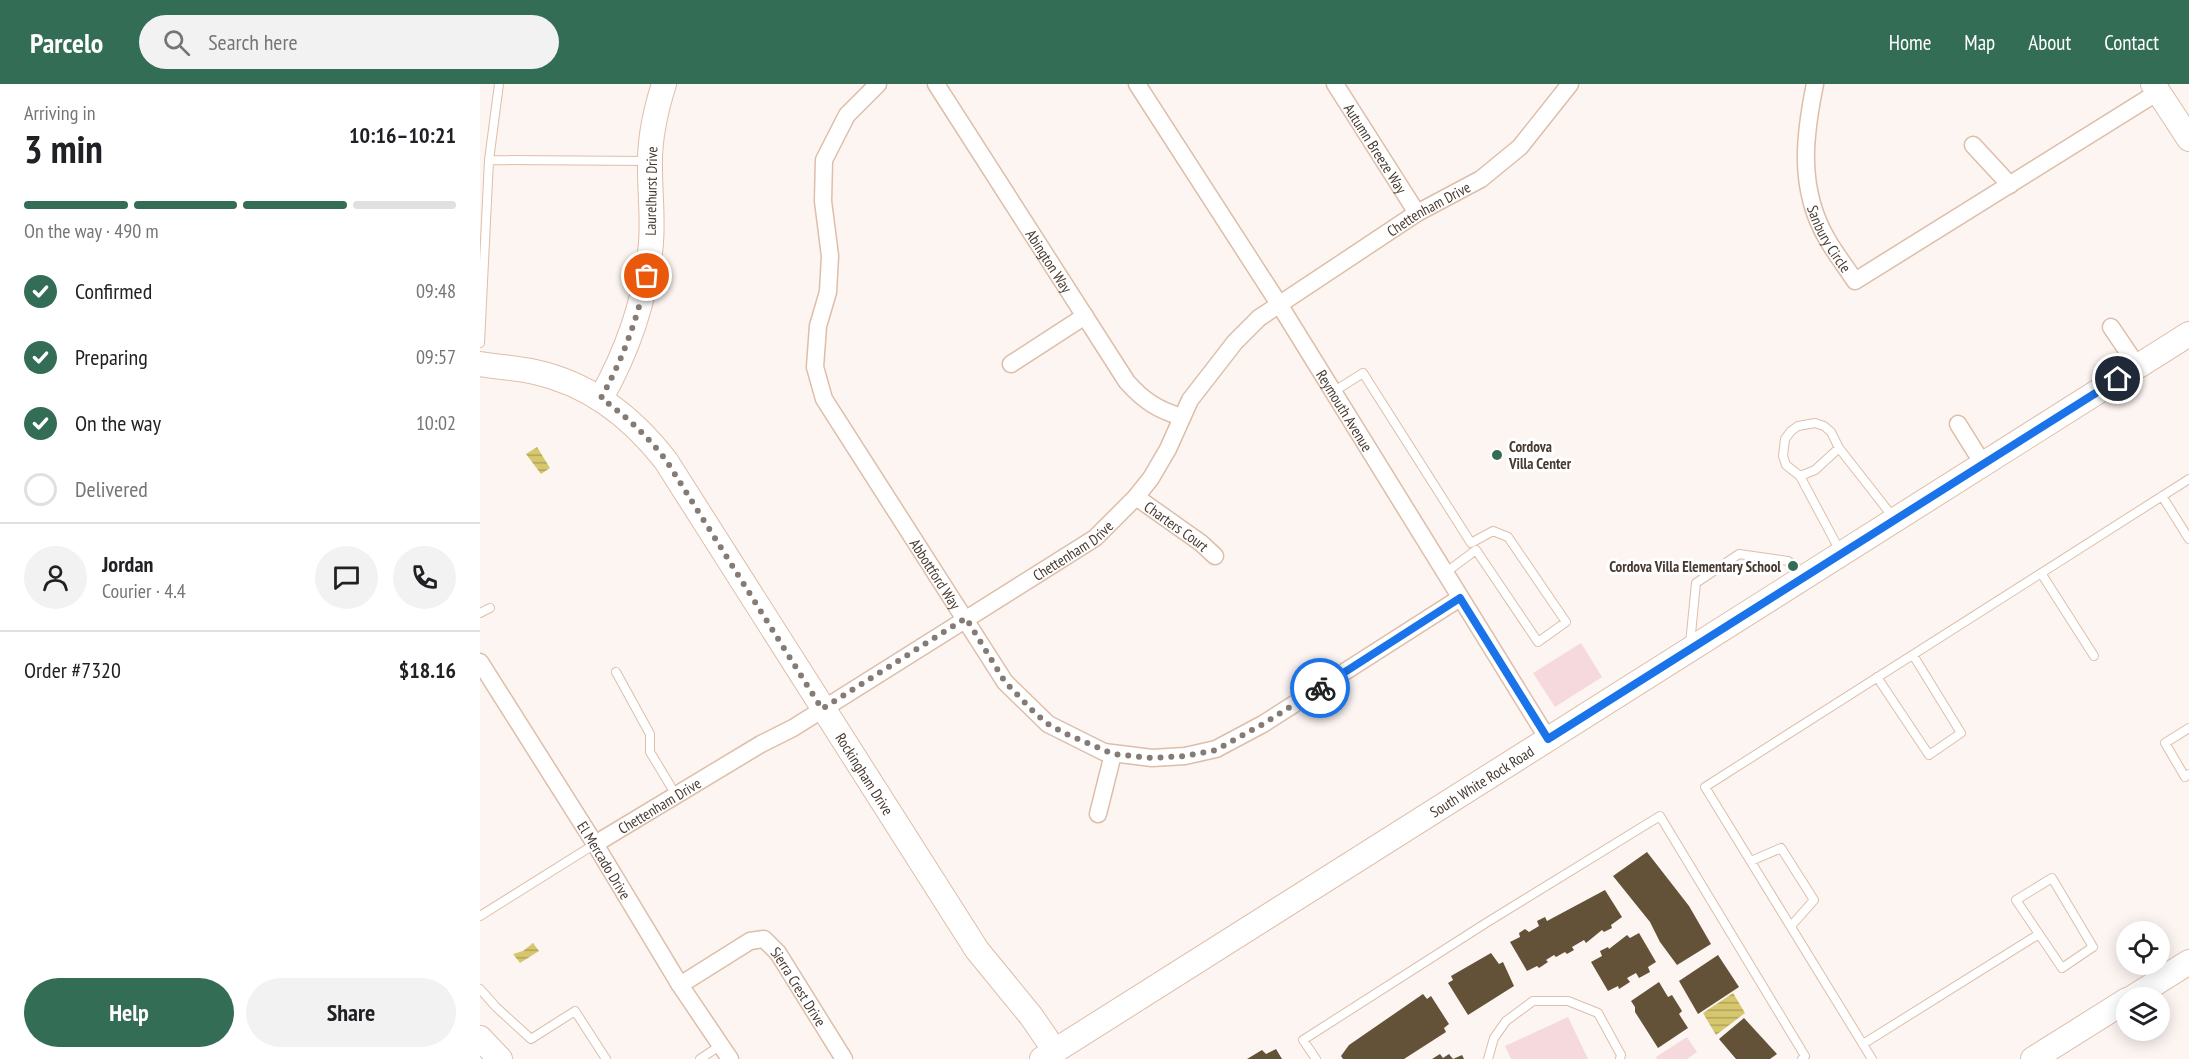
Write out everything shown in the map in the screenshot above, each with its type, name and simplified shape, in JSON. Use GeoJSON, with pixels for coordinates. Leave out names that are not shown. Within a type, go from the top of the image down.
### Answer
{"type":"FeatureCollection","features":[{"type":"Feature","properties":{"kind":"street","name":"Laurelhurst Drive"},"geometry":{"type":"LineString","coordinates":[[601,398],[627,345],[639,311],[647,276],[651,242],[650,160],[655,118],[664,84]]}},
{"type":"Feature","properties":{"kind":"street","name":"Abbottford Way"},"geometry":{"type":"LineString","coordinates":[[878,84],[847,115],[824,160],[823,201],[830,256],[828,292],[818,326],[815,367],[824,399],[1005,682],[1035,713],[1064,733],[1113,754],[1152,758],[1185,756],[1216,750],[1263,724],[1460,598]]}},
{"type":"Feature","properties":{"kind":"street","name":"Abington Way"},"geometry":{"type":"LineString","coordinates":[[936,84],[1127,382],[1137,393],[1162,411],[1182,417]]}},
{"type":"Feature","properties":{"kind":"street","name":"Reymouth Avenue"},"geometry":{"type":"LineString","coordinates":[[1137,84],[1279,304],[1548,739]]}},
{"type":"Feature","properties":{"kind":"street","name":"Autumn Breeze Way"},"geometry":{"type":"LineString","coordinates":[[1335,84],[1417,213]]}},
{"type":"Feature","properties":{"kind":"street","name":"Chettenham Drive"},"geometry":{"type":"LineString","coordinates":[[595,844],[762,744],[793,728],[1095,538],[1136,497],[1151,478],[1168,449],[1190,400],[1235,342],[1259,318],[1417,213],[1481,180],[1520,147],[1570,84]]}},
{"type":"Feature","properties":{"kind":"street","name":"Sanbury Circle"},"geometry":{"type":"LineString","coordinates":[[1815,84],[1805,143],[1809,192],[1826,238],[1855,281],[2010,185],[2155,88]]}},
{"type":"Feature","properties":{"kind":"street"},"geometry":{"type":"LineString","coordinates":[[2155,88],[2189,139]]}},
{"type":"Feature","properties":{"kind":"street"},"geometry":{"type":"LineString","coordinates":[[1972,146],[2010,185]]}},
{"type":"Feature","properties":{"kind":"street"},"geometry":{"type":"LineString","coordinates":[[1011,364],[1084,316]]}},
{"type":"Feature","properties":{"kind":"street"},"geometry":{"type":"LineString","coordinates":[[2111,327],[2138,367]]}},
{"type":"Feature","properties":{"kind":"street","name":"South White Rock Road"},"geometry":{"type":"LineString","coordinates":[[1048,1055],[2189,334]]}},
{"type":"Feature","properties":{"kind":"street","name":"Rockingham Drive"},"geometry":{"type":"LineString","coordinates":[[480,364],[547,375],[575,385],[601,398],[626,416],[648,437],[666,460],[977,950],[1031,1016],[1048,1055]]}},
{"type":"Feature","properties":{"kind":"street"},"geometry":{"type":"LineString","coordinates":[[1958,424],[1983,464]]}},
{"type":"Feature","properties":{"kind":"street","name":"Charters Court"},"geometry":{"type":"LineString","coordinates":[[1136,497],[1215,556]]}},
{"type":"Feature","properties":{"kind":"street","name":"El Mercado Drive"},"geometry":{"type":"LineString","coordinates":[[482,669],[595,844],[680,985],[726,1052]]}},
{"type":"Feature","properties":{"kind":"street"},"geometry":{"type":"LineString","coordinates":[[1098,814],[1113,754]]}},
{"type":"Feature","properties":{"kind":"street","name":"Sierra Crest Drive"},"geometry":{"type":"LineString","coordinates":[[680,985],[750,941],[764,939],[778,953],[844,1059]]}},
{"type":"Feature","properties":{"kind":"street"},"geometry":{"type":"LineString","coordinates":[[2149,987],[2189,962]]}},
{"type":"Feature","properties":{"kind":"street"},"geometry":{"type":"LineString","coordinates":[[2033,1059],[2116,1007]]}},
{"type":"Feature","properties":{"kind":"street"},"geometry":{"type":"LineString","coordinates":[[480,1038],[500,1059]]}},
{"type":"Feature","properties":{"kind":"lane"},"geometry":{"type":"LineString","coordinates":[[480,343],[489,160],[499,84]]}},
{"type":"Feature","properties":{"kind":"lane"},"geometry":{"type":"LineString","coordinates":[[489,160],[650,160]]}},
{"type":"Feature","properties":{"kind":"lane"},"geometry":{"type":"LineString","coordinates":[[1333,392],[1363,374],[1474,546],[1538,642],[1566,622],[1508,537],[1493,531],[1474,546],[1445,573]]}},
{"type":"Feature","properties":{"kind":"lane"},"geometry":{"type":"LineString","coordinates":[[1841,554],[1800,477],[1786,465],[1783,447],[1791,431],[1798,426],[1815,423],[1831,432],[1839,448],[1895,520]]}},
{"type":"Feature","properties":{"kind":"lane"},"geometry":{"type":"LineString","coordinates":[[1800,477],[1815,470],[1839,448]]}},
{"type":"Feature","properties":{"kind":"lane"},"geometry":{"type":"LineString","coordinates":[[1872,1059],[1705,786],[2189,479]]}},
{"type":"Feature","properties":{"kind":"lane"},"geometry":{"type":"LineString","coordinates":[[2162,496],[2189,539]]}},
{"type":"Feature","properties":{"kind":"lane"},"geometry":{"type":"LineString","coordinates":[[1690,650],[1696,583],[1739,554],[1788,561],[1806,576]]}},
{"type":"Feature","properties":{"kind":"lane"},"geometry":{"type":"LineString","coordinates":[[2041,573],[2094,656]]}},
{"type":"Feature","properties":{"kind":"lane"},"geometry":{"type":"LineString","coordinates":[[480,613],[490,608]]}},
{"type":"Feature","properties":{"kind":"lane"},"geometry":{"type":"LineString","coordinates":[[1877,677],[1929,755],[1961,733],[1913,655]]}},
{"type":"Feature","properties":{"kind":"lane"},"geometry":{"type":"LineString","coordinates":[[616,672],[650,734],[650,752],[676,795]]}},
{"type":"Feature","properties":{"kind":"lane"},"geometry":{"type":"LineString","coordinates":[[2189,728],[2165,743],[2185,777],[2189,774]]}},
{"type":"Feature","properties":{"kind":"lane"},"geometry":{"type":"LineString","coordinates":[[1316,1059],[1303,1040],[1486,923],[1660,816],[1805,1056],[1802,1059]]}},
{"type":"Feature","properties":{"kind":"lane","name":"Chettenham Drive"},"geometry":{"type":"LineString","coordinates":[[480,915],[595,844]]}},
{"type":"Feature","properties":{"kind":"lane"},"geometry":{"type":"LineString","coordinates":[[1751,861],[1781,848],[1814,900],[1791,926]]}},
{"type":"Feature","properties":{"kind":"lane"},"geometry":{"type":"LineString","coordinates":[[2052,878],[2093,947],[2062,968],[2039,934],[2016,900],[2052,878]]}},
{"type":"Feature","properties":{"kind":"lane"},"geometry":{"type":"LineString","coordinates":[[1863,1044],[2039,934]]}},
{"type":"Feature","properties":{"kind":"lane"},"geometry":{"type":"LineString","coordinates":[[480,989],[531,1039],[576,1011],[606,1059]]}},
{"type":"Feature","properties":{"kind":"lane"},"geometry":{"type":"LineString","coordinates":[[1488,1059],[1494,1038],[1506,1021],[1533,1002],[1568,1001],[1598,1014],[1621,1055],[1620,1059]]}},
{"type":"Feature","properties":{"kind":"lane"},"geometry":{"type":"LineString","coordinates":[[700,1059],[726,1052]]}},
{"type":"Feature","properties":{"kind":"shaded area"},"geometry":{"type":"Polygon","coordinates":[[[537,447],[550,468],[541,474],[526,454],[537,447]]]}},
{"type":"Feature","properties":{"kind":"shaded area"},"geometry":{"type":"Polygon","coordinates":[[[1581,643],[1602,677],[1555,707],[1533,673],[1581,643]]]}},
{"type":"Feature","properties":{"kind":"shaded area"},"geometry":{"type":"Polygon","coordinates":[[[533,943],[539,951],[520,963],[513,954],[523,951],[533,943]]]}},
{"type":"Feature","properties":{"kind":"shaded area"},"geometry":{"type":"Polygon","coordinates":[[[1733,993],[1745,1013],[1716,1035],[1703,1013],[1733,993]]]}},
{"type":"Feature","properties":{"kind":"shaded area"},"geometry":{"type":"Polygon","coordinates":[[[1568,1017],[1588,1059],[1511,1059],[1505,1046],[1568,1017]]]}},
{"type":"Feature","properties":{"kind":"shaded area"},"geometry":{"type":"Polygon","coordinates":[[[1687,1037],[1697,1052],[1687,1059],[1657,1059],[1656,1057],[1687,1037]]]}},
{"type":"Feature","properties":{"kind":"building"},"geometry":{"type":"Polygon","coordinates":[[[1647,852],[1689,906],[1711,944],[1677,965],[1660,942],[1650,922],[1613,876],[1647,852]]]}},
{"type":"Feature","properties":{"kind":"building"},"geometry":{"type":"Polygon","coordinates":[[[1605,890],[1622,917],[1611,925],[1612,928],[1604,932],[1602,930],[1586,943],[1584,940],[1572,947],[1574,950],[1567,954],[1565,952],[1556,957],[1554,955],[1539,968],[1537,966],[1527,971],[1510,942],[1520,937],[1519,933],[1525,929],[1529,932],[1539,926],[1537,921],[1545,917],[1547,921],[1605,890]]]}},
{"type":"Feature","properties":{"kind":"building"},"geometry":{"type":"Polygon","coordinates":[[[1639,933],[1656,962],[1648,967],[1650,972],[1639,978],[1636,973],[1627,978],[1630,982],[1619,989],[1618,986],[1608,991],[1591,962],[1602,956],[1600,951],[1608,947],[1609,949],[1627,935],[1630,938],[1639,933]]]}},
{"type":"Feature","properties":{"kind":"building"},"geometry":{"type":"Polygon","coordinates":[[[1491,953],[1499,964],[1503,962],[1514,986],[1468,1015],[1448,983],[1453,980],[1451,976],[1491,953]]]}},
{"type":"Feature","properties":{"kind":"building"},"geometry":{"type":"Polygon","coordinates":[[[1718,955],[1739,987],[1698,1014],[1679,981],[1718,955]]]}},
{"type":"Feature","properties":{"kind":"building"},"geometry":{"type":"Polygon","coordinates":[[[1659,982],[1668,997],[1672,995],[1682,1011],[1679,1014],[1688,1028],[1658,1048],[1635,1012],[1631,1001],[1659,982]]]}},
{"type":"Feature","properties":{"kind":"building"},"geometry":{"type":"Polygon","coordinates":[[[1423,994],[1427,999],[1431,996],[1449,1024],[1444,1028],[1446,1032],[1404,1059],[1343,1059],[1341,1056],[1349,1045],[1423,994]]]}},
{"type":"Feature","properties":{"kind":"building"},"geometry":{"type":"Polygon","coordinates":[[[1744,1018],[1777,1054],[1770,1059],[1736,1059],[1719,1039],[1744,1018]]]}},
{"type":"Feature","properties":{"kind":"building"},"geometry":{"type":"Polygon","coordinates":[[[1276,1049],[1282,1059],[1247,1059],[1262,1050],[1266,1054],[1276,1049]]]}},
{"type":"Feature","properties":{"kind":"building"},"geometry":{"type":"Polygon","coordinates":[[[1440,1054],[1443,1058],[1449,1054],[1453,1059],[1432,1059],[1440,1054]]]}},
{"type":"Feature","properties":{"kind":"way so far"},"geometry":{"type":"LineString","coordinates":[[647,276],[639,311],[627,345],[601,398],[626,416],[648,437],[666,460],[822,709],[966,618],[1005,682],[1035,713],[1064,733],[1113,754],[1152,758],[1185,756],[1216,750],[1320,688]]}},
{"type":"Feature","properties":{"kind":"place","name":"Cordova Villa Center"},"geometry":{"type":"Point","coordinates":[1497,455]}},
{"type":"Feature","properties":{"kind":"place","name":"Cordova Villa Elementary School"},"geometry":{"type":"Point","coordinates":[1793,566]}},
{"type":"Feature","properties":{"kind":"route"},"geometry":{"type":"LineString","coordinates":[[1320,688],[1460,598],[1548,739],[2118,379]]}}]}
